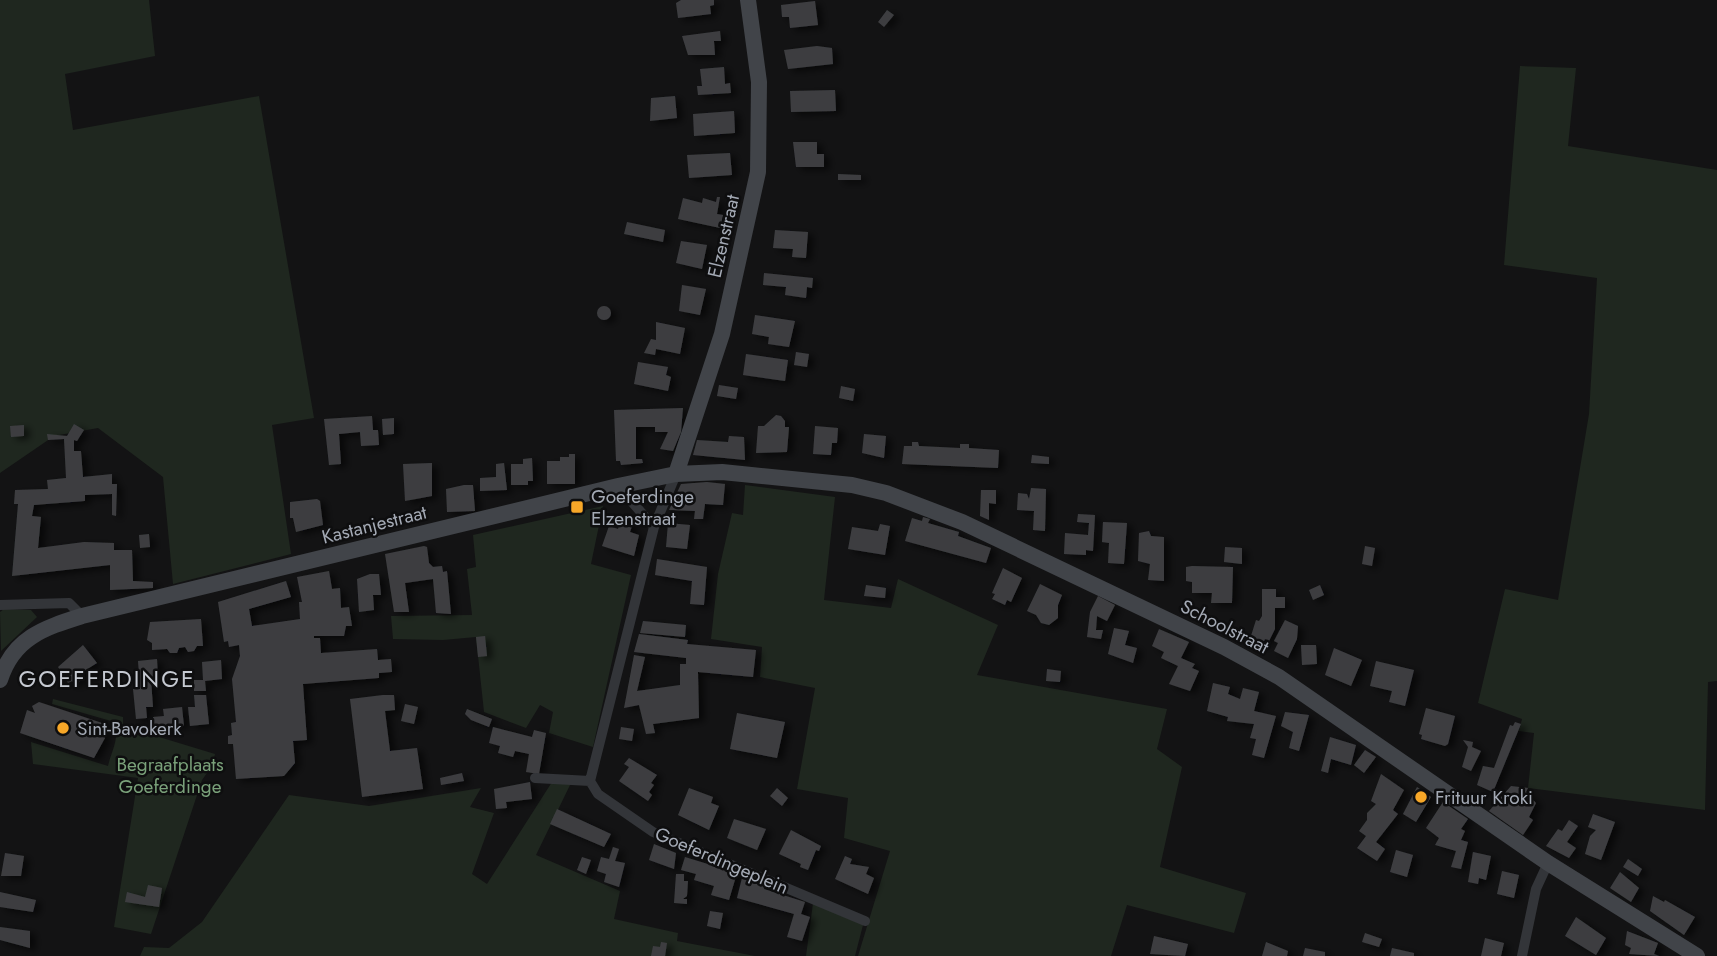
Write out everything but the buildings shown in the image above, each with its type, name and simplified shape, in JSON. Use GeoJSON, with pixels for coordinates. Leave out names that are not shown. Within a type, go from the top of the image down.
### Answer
{"type":"FeatureCollection","features":[{"type":"Feature","properties":{"kind":"street","name":"Elzenstraat"},"geometry":{"type":"LineString","coordinates":[[676,474],[722,334],[758,172],[759,82],[748,0]]}},
{"type":"Feature","properties":{"kind":"street","name":"Schoolstraat"},"geometry":{"type":"LineString","coordinates":[[676,474],[722,472],[852,485],[886,493],[962,522],[1224,647],[1279,677],[1548,863],[1698,956]]}},
{"type":"Feature","properties":{"kind":"street","name":"Kastanjestraat"},"geometry":{"type":"LineString","coordinates":[[1,669],[22,642],[41,629],[82,616],[676,474]]}},
{"type":"Feature","properties":{"kind":"street"},"geometry":{"type":"LineString","coordinates":[[535,778],[590,781],[654,527],[676,474]]}},
{"type":"Feature","properties":{"kind":"street"},"geometry":{"type":"LineString","coordinates":[[618,486],[654,527]]}},
{"type":"Feature","properties":{"kind":"street"},"geometry":{"type":"LineString","coordinates":[[0,605],[69,603],[82,616]]}},
{"type":"Feature","properties":{"kind":"street","name":"Goeferdingeplein"},"geometry":{"type":"LineString","coordinates":[[590,781],[598,794],[653,832],[865,921]]}},
{"type":"Feature","properties":{"kind":"street"},"geometry":{"type":"LineString","coordinates":[[1522,956],[1536,889],[1548,863]]}},
{"type":"Feature","properties":{"kind":"green space"},"geometry":{"type":"Polygon","coordinates":[[[0,0],[149,0],[155,56],[65,74],[73,130],[259,96],[314,418],[272,425],[291,554],[173,584],[163,477],[98,428],[54,436],[0,473],[0,0]]]}},
{"type":"Feature","properties":{"kind":"green space"},"geometry":{"type":"Polygon","coordinates":[[[1520,66],[1576,68],[1568,146],[1717,170],[1717,681],[1708,682],[1705,810],[1528,788],[1534,733],[1519,731],[1522,719],[1478,703],[1505,589],[1558,600],[1589,414],[1597,278],[1504,265],[1520,66]]]}},
{"type":"Feature","properties":{"kind":"green space"},"geometry":{"type":"Polygon","coordinates":[[[745,485],[835,497],[824,600],[891,608],[898,579],[998,625],[977,675],[1167,709],[1157,749],[1182,767],[1160,867],[1246,893],[1234,933],[1127,905],[1111,956],[858,956],[890,851],[844,838],[848,798],[797,789],[815,688],[760,677],[762,647],[711,639],[718,574],[732,513],[743,515],[745,485]]]}},
{"type":"Feature","properties":{"kind":"green space"},"geometry":{"type":"Polygon","coordinates":[[[603,506],[591,564],[631,575],[593,747],[549,733],[553,712],[540,705],[526,728],[484,712],[476,637],[443,640],[393,639],[391,616],[472,615],[467,569],[476,567],[473,535],[603,506]]]}},
{"type":"Feature","properties":{"kind":"green space"},"geometry":{"type":"Polygon","coordinates":[[[4,609],[31,610],[37,617],[1,651],[0,612],[4,609]]]}},
{"type":"Feature","properties":{"kind":"green space","name":"Begraafplaats Goeferdinge"},"geometry":{"type":"Polygon","coordinates":[[[53,699],[123,717],[123,726],[215,754],[212,766],[202,780],[151,934],[114,927],[138,778],[33,764],[31,742],[108,766],[116,736],[111,721],[52,704],[53,699]]]}},
{"type":"Feature","properties":{"kind":"green space"},"geometry":{"type":"Polygon","coordinates":[[[552,782],[571,783],[536,855],[620,891],[614,919],[678,933],[677,941],[755,956],[140,956],[144,947],[169,948],[202,922],[289,795],[369,806],[481,788],[470,807],[494,813],[472,874],[487,884],[552,782]]]}},
{"type":"Feature","properties":{"kind":"green space"},"geometry":{"type":"Polygon","coordinates":[[[813,903],[863,925],[855,956],[806,956],[813,903]]]}},
{"type":"Feature","properties":{"kind":"place","name":"Goeferdinge Elzenstraat"},"geometry":{"type":"Point","coordinates":[577,507]}},
{"type":"Feature","properties":{"kind":"place","name":"Sint-Bavokerk"},"geometry":{"type":"Point","coordinates":[63,728]}},
{"type":"Feature","properties":{"kind":"place","name":"Frituur Kroki"},"geometry":{"type":"Point","coordinates":[1421,797]}},
{"type":"Feature","properties":{"kind":"district","name":"GOEFERDINGE"},"geometry":{"type":"Point","coordinates":[107,679]}}]}
